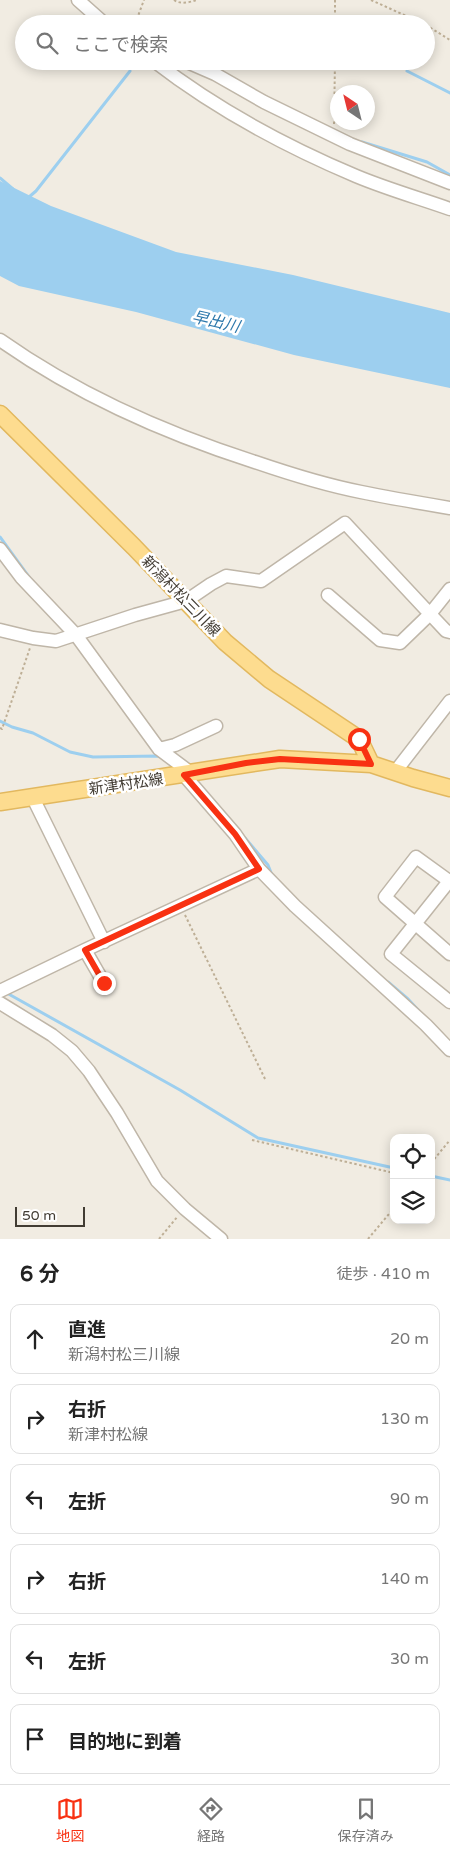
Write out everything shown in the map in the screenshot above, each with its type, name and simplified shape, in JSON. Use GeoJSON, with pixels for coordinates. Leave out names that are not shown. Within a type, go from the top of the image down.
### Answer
{"type":"FeatureCollection","features":[{"type":"Feature","properties":{"kind":"main road","name":"新潟村松三川線"},"geometry":{"type":"LineString","coordinates":[[0,414],[225,642],[270,679],[359,739],[371,764]]}},
{"type":"Feature","properties":{"kind":"main road","name":"新津村松線"},"geometry":{"type":"LineString","coordinates":[[0,802],[280,759],[371,764],[450,788]]}},
{"type":"Feature","properties":{"kind":"street"},"geometry":{"type":"LineString","coordinates":[[78,0],[95,15]]}},
{"type":"Feature","properties":{"kind":"street"},"geometry":{"type":"LineString","coordinates":[[167,70],[218,106],[269,135],[357,176],[450,209]]}},
{"type":"Feature","properties":{"kind":"street"},"geometry":{"type":"LineString","coordinates":[[206,70],[264,102],[350,144],[450,183]]}},
{"type":"Feature","properties":{"kind":"street"},"geometry":{"type":"LineString","coordinates":[[0,340],[80,390],[136,418],[216,450],[293,475],[350,490],[450,508]]}},
{"type":"Feature","properties":{"kind":"street"},"geometry":{"type":"LineString","coordinates":[[0,630],[56,642],[135,615],[186,601],[226,576],[261,581],[345,523],[430,614],[450,632]]}},
{"type":"Feature","properties":{"kind":"street"},"geometry":{"type":"LineString","coordinates":[[0,550],[22,578],[76,635],[159,749],[188,774],[235,834],[259,869],[295,906],[426,1025],[450,1050]]}},
{"type":"Feature","properties":{"kind":"street"},"geometry":{"type":"LineString","coordinates":[[328,594],[380,640],[400,643],[430,614],[450,590]]}},
{"type":"Feature","properties":{"kind":"street"},"geometry":{"type":"LineString","coordinates":[[395,772],[450,701]]}},
{"type":"Feature","properties":{"kind":"street"},"geometry":{"type":"LineString","coordinates":[[159,749],[175,745],[216,726]]}},
{"type":"Feature","properties":{"kind":"street"},"geometry":{"type":"LineString","coordinates":[[33,798],[104,942]]}},
{"type":"Feature","properties":{"kind":"street"},"geometry":{"type":"LineString","coordinates":[[449,998],[391,954],[416,924],[450,881],[416,857],[385,897],[416,924],[450,954]]}},
{"type":"Feature","properties":{"kind":"street"},"geometry":{"type":"LineString","coordinates":[[0,991],[259,869]]}},
{"type":"Feature","properties":{"kind":"street"},"geometry":{"type":"LineString","coordinates":[[85,950],[104,983]]}},
{"type":"Feature","properties":{"kind":"street"},"geometry":{"type":"LineString","coordinates":[[0,1002],[52,1035],[72,1051],[89,1071],[112,1106],[157,1181],[221,1239]]}},
{"type":"Feature","properties":{"kind":"path"},"geometry":{"type":"LineString","coordinates":[[138,15],[144,0]]}},
{"type":"Feature","properties":{"kind":"path"},"geometry":{"type":"LineString","coordinates":[[174,0],[186,3],[197,0]]}},
{"type":"Feature","properties":{"kind":"path"},"geometry":{"type":"LineString","coordinates":[[335,0],[335,15]]}},
{"type":"Feature","properties":{"kind":"path"},"geometry":{"type":"LineString","coordinates":[[371,0],[405,15]]}},
{"type":"Feature","properties":{"kind":"path"},"geometry":{"type":"LineString","coordinates":[[435,30],[450,40]]}},
{"type":"Feature","properties":{"kind":"path"},"geometry":{"type":"LineString","coordinates":[[335,70],[335,85]]}},
{"type":"Feature","properties":{"kind":"path"},"geometry":{"type":"LineString","coordinates":[[0,728],[2,729],[33,638]]}},
{"type":"Feature","properties":{"kind":"path"},"geometry":{"type":"LineString","coordinates":[[180,906],[266,1081]]}},
{"type":"Feature","properties":{"kind":"path"},"geometry":{"type":"LineString","coordinates":[[252,1140],[390,1172]]}},
{"type":"Feature","properties":{"kind":"path"},"geometry":{"type":"LineString","coordinates":[[435,1158],[450,1140]]}},
{"type":"Feature","properties":{"kind":"path"},"geometry":{"type":"LineString","coordinates":[[159,1239],[185,1208]]}},
{"type":"Feature","properties":{"kind":"path"},"geometry":{"type":"LineString","coordinates":[[368,1239],[390,1213]]}},
{"type":"Feature","properties":{"kind":"water","name":"早出川"},"geometry":{"type":"Polygon","coordinates":[[[0,181],[51,206],[176,252],[293,275],[450,313],[450,388],[294,355],[136,312],[19,286],[0,276],[0,181]]]}},
{"type":"Feature","properties":{"kind":"waterway"},"geometry":{"type":"LineString","coordinates":[[29,197],[36,191],[130,71]]}},
{"type":"Feature","properties":{"kind":"waterway"},"geometry":{"type":"LineString","coordinates":[[407,71],[450,93]]}},
{"type":"Feature","properties":{"kind":"waterway"},"geometry":{"type":"LineString","coordinates":[[362,142],[427,162],[450,175]]}},
{"type":"Feature","properties":{"kind":"waterway"},"geometry":{"type":"LineString","coordinates":[[0,178],[13,189]]}},
{"type":"Feature","properties":{"kind":"waterway"},"geometry":{"type":"LineString","coordinates":[[0,537],[29,577]]}},
{"type":"Feature","properties":{"kind":"waterway"},"geometry":{"type":"LineString","coordinates":[[0,721],[12,727],[33,733],[70,752],[93,757],[162,757]]}},
{"type":"Feature","properties":{"kind":"waterway"},"geometry":{"type":"LineString","coordinates":[[245,838],[268,865],[272,875]]}},
{"type":"Feature","properties":{"kind":"waterway"},"geometry":{"type":"LineString","coordinates":[[388,982],[420,1012]]}},
{"type":"Feature","properties":{"kind":"waterway"},"geometry":{"type":"LineString","coordinates":[[5,992],[180,1090],[258,1138],[390,1167]]}},
{"type":"Feature","properties":{"kind":"waterway"},"geometry":{"type":"LineString","coordinates":[[435,1177],[450,1180]]}},
{"type":"Feature","properties":{"kind":"route"},"geometry":{"type":"LineString","coordinates":[[104,983],[85,950],[259,869],[235,834],[184,775],[246,763],[280,759],[371,764],[359,739]]}}]}
